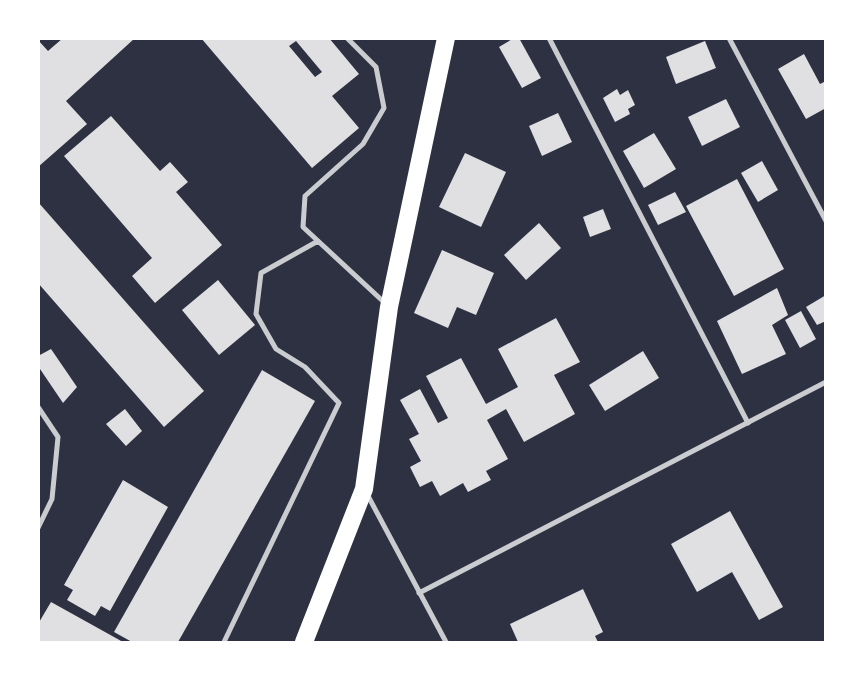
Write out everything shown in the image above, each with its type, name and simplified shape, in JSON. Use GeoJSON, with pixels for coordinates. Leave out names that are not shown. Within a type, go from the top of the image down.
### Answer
{"type":"FeatureCollection","features":[{"type":"Feature","properties":{"kind":"main road"},"geometry":{"type":"LineString","coordinates":[[304,642],[364,489],[389,307],[446,38]]}},
{"type":"Feature","properties":{"kind":"lane"},"geometry":{"type":"LineString","coordinates":[[347,38],[376,67],[384,108],[363,144],[305,195],[303,227],[389,307]]}},
{"type":"Feature","properties":{"kind":"lane"},"geometry":{"type":"LineString","coordinates":[[550,38],[748,423]]}},
{"type":"Feature","properties":{"kind":"lane"},"geometry":{"type":"LineString","coordinates":[[729,38],[825,220]]}},
{"type":"Feature","properties":{"kind":"lane"},"geometry":{"type":"LineString","coordinates":[[224,642],[339,404],[305,366],[276,349],[256,314],[261,273],[318,241]]}},
{"type":"Feature","properties":{"kind":"lane"},"geometry":{"type":"LineString","coordinates":[[419,593],[825,382]]}},
{"type":"Feature","properties":{"kind":"lane"},"geometry":{"type":"LineString","coordinates":[[38,407],[58,437],[52,499],[38,528]]}},
{"type":"Feature","properties":{"kind":"lane"},"geometry":{"type":"LineString","coordinates":[[364,489],[446,642]]}},
{"type":"Feature","properties":{"kind":"building"},"geometry":{"type":"Polygon","coordinates":[[[63,38],[135,38],[66,101],[87,124],[38,167],[38,40],[48,51],[63,38]]]}},
{"type":"Feature","properties":{"kind":"building"},"geometry":{"type":"Polygon","coordinates":[[[201,38],[329,38],[359,74],[332,96],[359,128],[312,168],[201,38]],[[296,41],[289,46],[315,77],[322,72],[296,41]]]}},
{"type":"Feature","properties":{"kind":"building"},"geometry":{"type":"Polygon","coordinates":[[[519,38],[541,78],[522,88],[499,47],[519,38]]]}},
{"type":"Feature","properties":{"kind":"building"},"geometry":{"type":"Polygon","coordinates":[[[705,41],[716,68],[676,84],[666,57],[705,41]]]}},
{"type":"Feature","properties":{"kind":"building"},"geometry":{"type":"Polygon","coordinates":[[[804,54],[820,84],[826,81],[826,108],[806,119],[778,69],[804,54]]]}},
{"type":"Feature","properties":{"kind":"building"},"geometry":{"type":"Polygon","coordinates":[[[617,89],[620,95],[628,90],[635,105],[628,109],[630,114],[615,122],[603,98],[617,89]]]}},
{"type":"Feature","properties":{"kind":"building"},"geometry":{"type":"Polygon","coordinates":[[[726,99],[740,127],[702,146],[688,117],[726,99]]]}},
{"type":"Feature","properties":{"kind":"building"},"geometry":{"type":"Polygon","coordinates":[[[558,113],[572,142],[542,156],[529,126],[558,113]]]}},
{"type":"Feature","properties":{"kind":"building"},"geometry":{"type":"Polygon","coordinates":[[[111,116],[160,171],[170,162],[188,182],[176,192],[222,245],[155,303],[132,276],[152,258],[64,156],[111,116]]]}},
{"type":"Feature","properties":{"kind":"building"},"geometry":{"type":"Polygon","coordinates":[[[654,133],[676,169],[644,188],[623,151],[654,133]]]}},
{"type":"Feature","properties":{"kind":"building"},"geometry":{"type":"Polygon","coordinates":[[[465,153],[506,172],[481,227],[439,207],[465,153]]]}},
{"type":"Feature","properties":{"kind":"building"},"geometry":{"type":"Polygon","coordinates":[[[762,161],[778,190],[758,202],[741,173],[762,161]]]}},
{"type":"Feature","properties":{"kind":"building"},"geometry":{"type":"Polygon","coordinates":[[[737,179],[784,269],[734,296],[686,206],[737,179]]]}},
{"type":"Feature","properties":{"kind":"building"},"geometry":{"type":"Polygon","coordinates":[[[675,192],[686,212],[658,225],[648,205],[675,192]]]}},
{"type":"Feature","properties":{"kind":"building"},"geometry":{"type":"Polygon","coordinates":[[[38,202],[204,391],[164,427],[38,283],[38,202]]]}},
{"type":"Feature","properties":{"kind":"building"},"geometry":{"type":"Polygon","coordinates":[[[603,209],[611,229],[590,237],[583,217],[603,209]]]}},
{"type":"Feature","properties":{"kind":"building"},"geometry":{"type":"Polygon","coordinates":[[[539,223],[561,248],[526,280],[504,255],[539,223]]]}},
{"type":"Feature","properties":{"kind":"building"},"geometry":{"type":"Polygon","coordinates":[[[442,250],[494,273],[476,315],[457,307],[448,328],[414,313],[442,250]]]}},
{"type":"Feature","properties":{"kind":"building"},"geometry":{"type":"Polygon","coordinates":[[[218,280],[255,325],[219,355],[182,310],[218,280]]]}},
{"type":"Feature","properties":{"kind":"building"},"geometry":{"type":"Polygon","coordinates":[[[777,288],[788,315],[772,325],[786,354],[742,374],[717,321],[777,288]]]}},
{"type":"Feature","properties":{"kind":"building"},"geometry":{"type":"Polygon","coordinates":[[[826,295],[826,321],[817,325],[806,307],[826,295]]]}},
{"type":"Feature","properties":{"kind":"building"},"geometry":{"type":"Polygon","coordinates":[[[801,311],[816,339],[800,348],[785,320],[801,311]]]}},
{"type":"Feature","properties":{"kind":"building"},"geometry":{"type":"Polygon","coordinates":[[[556,318],[580,362],[554,375],[575,414],[524,442],[506,409],[487,420],[508,459],[486,471],[491,480],[468,492],[463,483],[440,496],[432,481],[420,487],[410,467],[421,461],[409,439],[419,434],[400,400],[420,389],[438,423],[448,418],[426,376],[461,358],[486,404],[518,387],[498,349],[556,318]]]}},
{"type":"Feature","properties":{"kind":"building"},"geometry":{"type":"Polygon","coordinates":[[[51,349],[77,387],[63,403],[38,366],[38,356],[51,349]]]}},
{"type":"Feature","properties":{"kind":"building"},"geometry":{"type":"Polygon","coordinates":[[[643,351],[659,378],[605,411],[589,385],[643,351]]]}},
{"type":"Feature","properties":{"kind":"building"},"geometry":{"type":"Polygon","coordinates":[[[262,370],[315,401],[178,642],[132,642],[114,632],[262,370]]]}},
{"type":"Feature","properties":{"kind":"building"},"geometry":{"type":"Polygon","coordinates":[[[125,409],[142,431],[126,446],[106,424],[125,409]]]}},
{"type":"Feature","properties":{"kind":"building"},"geometry":{"type":"Polygon","coordinates":[[[123,480],[168,507],[110,611],[101,606],[95,616],[67,600],[73,590],[64,585],[123,480]]]}},
{"type":"Feature","properties":{"kind":"building"},"geometry":{"type":"Polygon","coordinates":[[[730,511],[783,607],[759,620],[732,572],[697,592],[671,544],[730,511]]]}},
{"type":"Feature","properties":{"kind":"building"},"geometry":{"type":"Polygon","coordinates":[[[583,589],[603,632],[595,636],[598,642],[518,642],[510,624],[583,589]]]}},
{"type":"Feature","properties":{"kind":"building"},"geometry":{"type":"Polygon","coordinates":[[[51,602],[123,642],[38,642],[38,624],[51,602]]]}}]}
